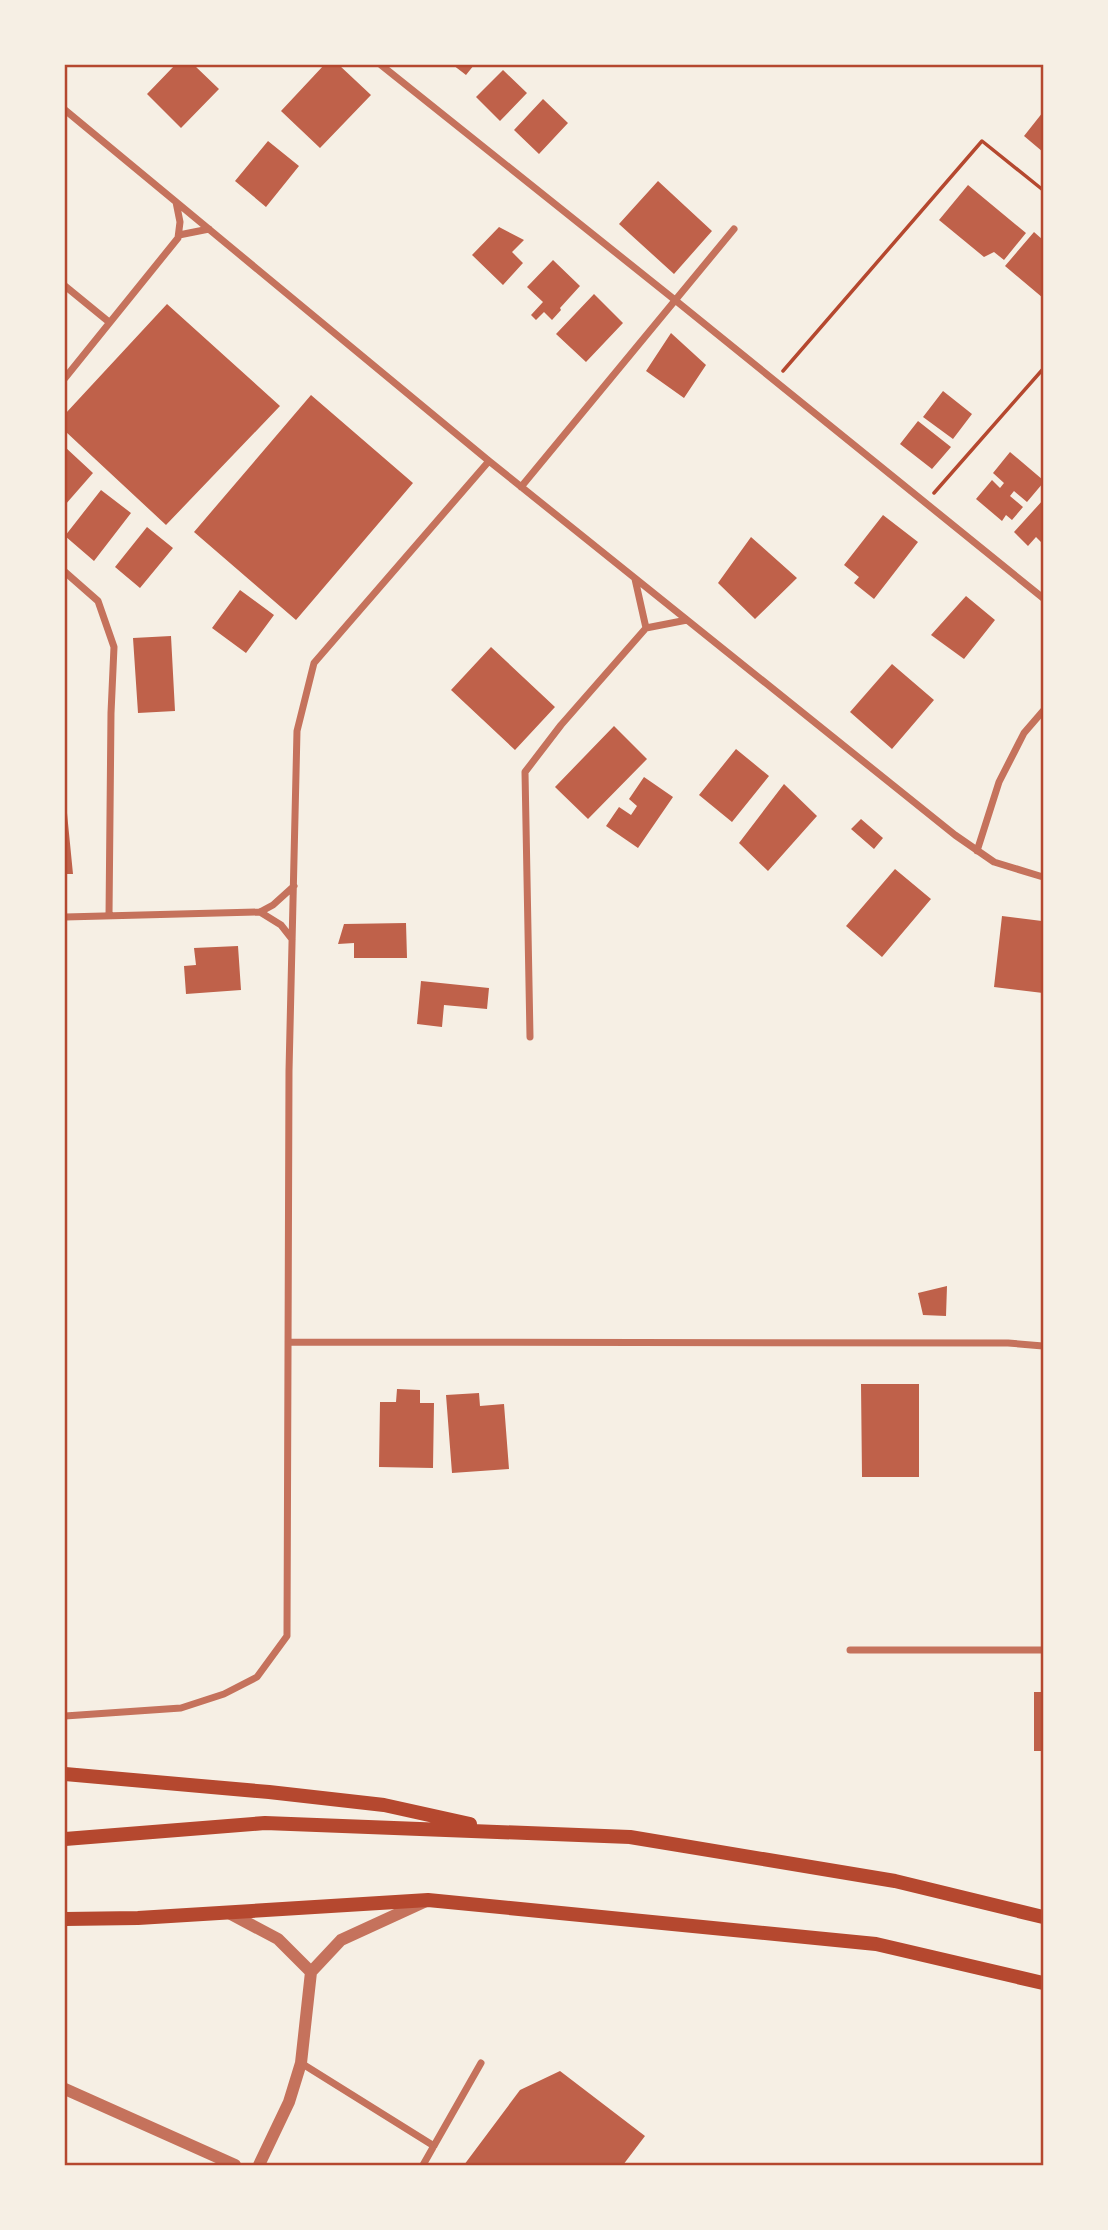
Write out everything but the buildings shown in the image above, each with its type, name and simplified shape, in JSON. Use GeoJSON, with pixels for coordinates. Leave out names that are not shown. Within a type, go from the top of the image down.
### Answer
{"type":"FeatureCollection","features":[{"type":"Feature","properties":{"kind":"main road"},"geometry":{"type":"LineString","coordinates":[[65,1774],[384,1805],[505,1832]]}},
{"type":"Feature","properties":{"kind":"main road"},"geometry":{"type":"LineString","coordinates":[[65,1839],[265,1823],[630,1838],[895,1881],[1043,1917]]}},
{"type":"Feature","properties":{"kind":"main road"},"geometry":{"type":"LineString","coordinates":[[65,1919],[138,1918],[428,1900],[876,1944],[1043,1983]]}},
{"type":"Feature","properties":{"kind":"street"},"geometry":{"type":"LineString","coordinates":[[381,65],[1043,598]]}},
{"type":"Feature","properties":{"kind":"street"},"geometry":{"type":"LineString","coordinates":[[65,110],[489,461],[955,835],[994,862],[1043,877]]}},
{"type":"Feature","properties":{"kind":"street"},"geometry":{"type":"LineString","coordinates":[[65,378],[179,235],[180,222],[176,201]]}},
{"type":"Feature","properties":{"kind":"street"},"geometry":{"type":"LineString","coordinates":[[179,235],[210,229]]}},
{"type":"Feature","properties":{"kind":"street"},"geometry":{"type":"LineString","coordinates":[[521,486],[734,229]]}},
{"type":"Feature","properties":{"kind":"street"},"geometry":{"type":"LineString","coordinates":[[65,286],[109,322]]}},
{"type":"Feature","properties":{"kind":"street"},"geometry":{"type":"LineString","coordinates":[[65,1716],[181,1708],[225,1694],[257,1677],[287,1636],[292,939],[298,731],[314,663],[489,461]]}},
{"type":"Feature","properties":{"kind":"street"},"geometry":{"type":"LineString","coordinates":[[65,572],[98,601],[114,648],[109,916]]}},
{"type":"Feature","properties":{"kind":"street"},"geometry":{"type":"LineString","coordinates":[[635,578],[646,628]]}},
{"type":"Feature","properties":{"kind":"street"},"geometry":{"type":"LineString","coordinates":[[530,1037],[525,772],[561,725],[646,628],[687,620]]}},
{"type":"Feature","properties":{"kind":"street"},"geometry":{"type":"LineString","coordinates":[[977,851],[999,782],[1024,733],[1043,711]]}},
{"type":"Feature","properties":{"kind":"street"},"geometry":{"type":"LineString","coordinates":[[65,917],[260,912],[273,905],[294,886]]}},
{"type":"Feature","properties":{"kind":"street"},"geometry":{"type":"LineString","coordinates":[[260,912],[281,925],[292,939]]}},
{"type":"Feature","properties":{"kind":"street"},"geometry":{"type":"LineString","coordinates":[[288,1342],[1007,1343],[1043,1346]]}},
{"type":"Feature","properties":{"kind":"street"},"geometry":{"type":"LineString","coordinates":[[850,1650],[1043,1650]]}},
{"type":"Feature","properties":{"kind":"street"},"geometry":{"type":"LineString","coordinates":[[259,2165],[289,2102],[301,2063],[311,1972],[341,1940],[428,1900]]}},
{"type":"Feature","properties":{"kind":"street"},"geometry":{"type":"LineString","coordinates":[[227,1912],[278,1939],[311,1972]]}},
{"type":"Feature","properties":{"kind":"street"},"geometry":{"type":"LineString","coordinates":[[301,2063],[434,2146]]}},
{"type":"Feature","properties":{"kind":"street"},"geometry":{"type":"LineString","coordinates":[[423,2165],[481,2063]]}},
{"type":"Feature","properties":{"kind":"street"},"geometry":{"type":"LineString","coordinates":[[65,2090],[235,2165]]}},
{"type":"Feature","properties":{"kind":"path"},"geometry":{"type":"LineString","coordinates":[[775,380],[982,141],[1043,190]]}},
{"type":"Feature","properties":{"kind":"path"},"geometry":{"type":"LineString","coordinates":[[926,503],[1043,369]]}}]}
